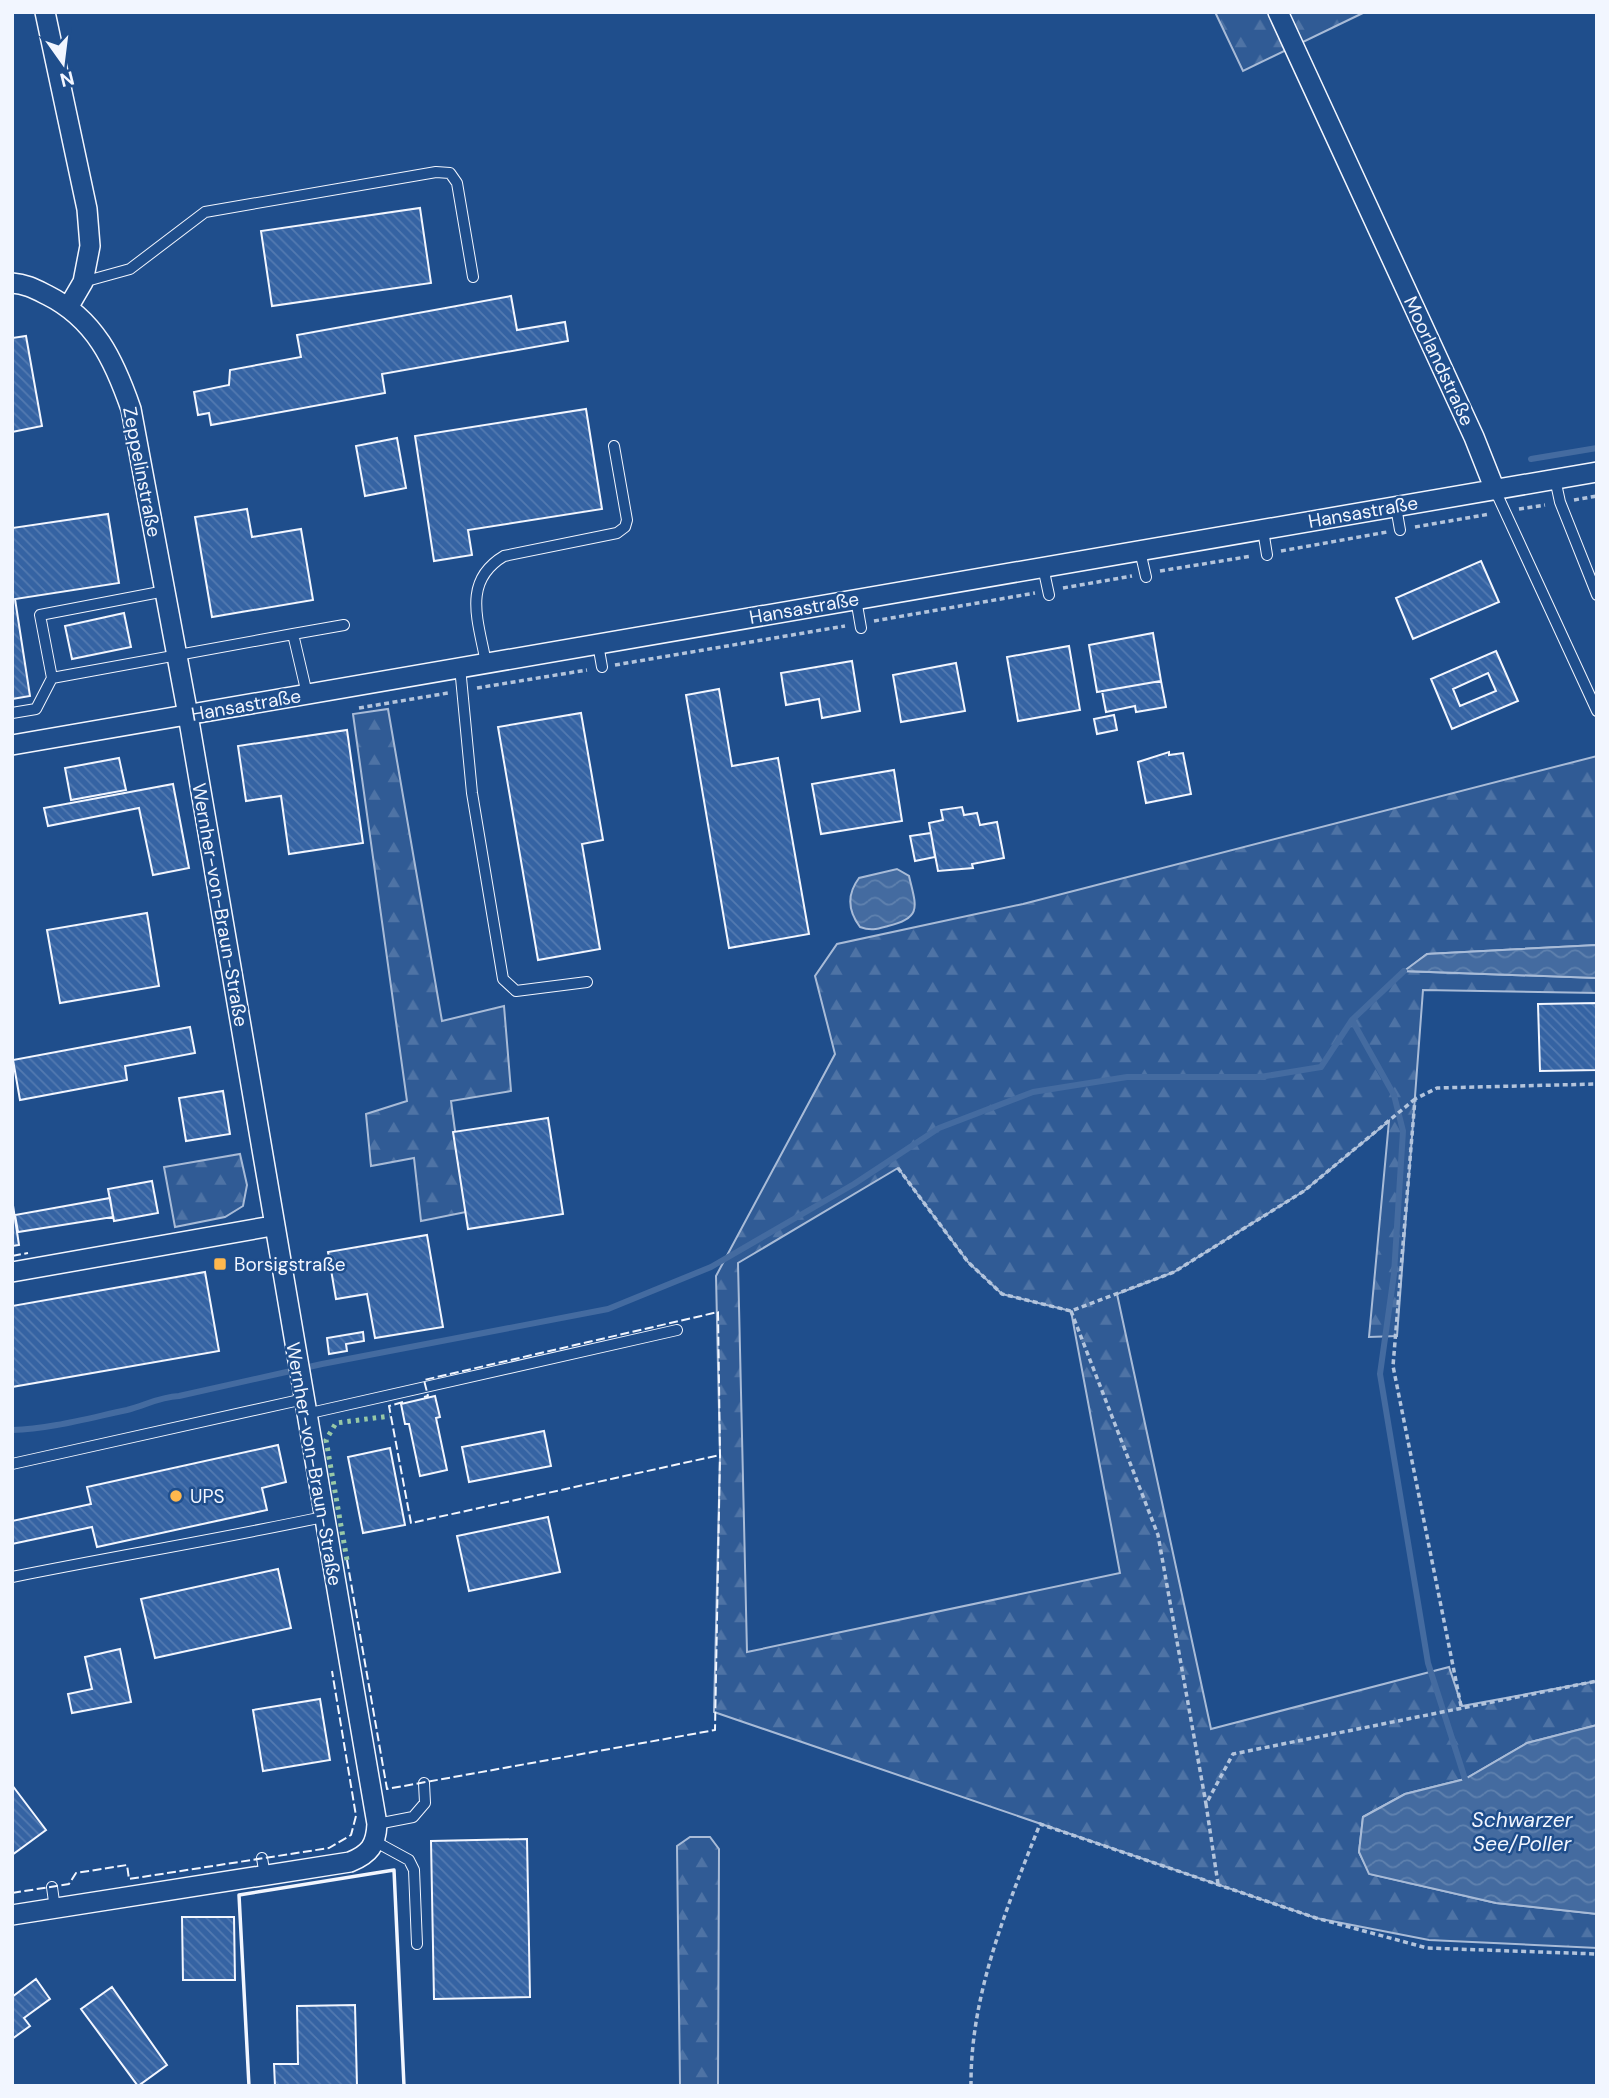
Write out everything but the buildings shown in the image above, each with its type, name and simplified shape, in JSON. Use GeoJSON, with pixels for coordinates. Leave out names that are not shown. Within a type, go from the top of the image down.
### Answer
{"type":"FeatureCollection","features":[{"type":"Feature","properties":{"kind":"street"},"geometry":{"type":"LineString","coordinates":[[45,12],[87,209],[90,246],[83,282],[69,306]]}},
{"type":"Feature","properties":{"kind":"street","name":"Moorlandstraße"},"geometry":{"type":"LineString","coordinates":[[1278,12],[1475,437],[1495,490]]}},
{"type":"Feature","properties":{"kind":"street","name":"Zeppelinstraße"},"geometry":{"type":"LineString","coordinates":[[12,283],[24,284],[69,306],[94,330],[117,369],[131,409],[188,715]]}},
{"type":"Feature","properties":{"kind":"street","name":"Hansastraße"},"geometry":{"type":"LineString","coordinates":[[12,745],[1597,472]]}},
{"type":"Feature","properties":{"kind":"street","name":"Wernher-von-Braun-Straße"},"geometry":{"type":"LineString","coordinates":[[188,715],[376,1833]]}},
{"type":"Feature","properties":{"kind":"street"},"geometry":{"type":"LineString","coordinates":[[12,1272],[272,1226]]}},
{"type":"Feature","properties":{"kind":"street"},"geometry":{"type":"LineString","coordinates":[[12,1915],[55,1909],[263,1867],[352,1869],[365,1856],[376,1833]]}},
{"type":"Feature","properties":{"kind":"lane"},"geometry":{"type":"LineString","coordinates":[[83,282],[130,269],[205,212],[436,172],[450,173],[457,183],[473,277]]}},
{"type":"Feature","properties":{"kind":"lane"},"geometry":{"type":"LineString","coordinates":[[486,663],[476,588],[481,574],[491,564],[504,556],[617,533],[625,527],[627,520],[614,446]]}},
{"type":"Feature","properties":{"kind":"lane"},"geometry":{"type":"LineString","coordinates":[[1555,479],[1560,502],[1597,595]]}},
{"type":"Feature","properties":{"kind":"lane","name":"Moorlandstraße"},"geometry":{"type":"LineString","coordinates":[[1495,490],[1597,711]]}},
{"type":"Feature","properties":{"kind":"lane"},"geometry":{"type":"LineString","coordinates":[[1396,507],[1400,530]]}},
{"type":"Feature","properties":{"kind":"lane"},"geometry":{"type":"LineString","coordinates":[[1263,530],[1267,554]]}},
{"type":"Feature","properties":{"kind":"lane"},"geometry":{"type":"LineString","coordinates":[[1140,551],[1145,576]]}},
{"type":"Feature","properties":{"kind":"lane"},"geometry":{"type":"LineString","coordinates":[[1043,567],[1049,593]]}},
{"type":"Feature","properties":{"kind":"lane"},"geometry":{"type":"LineString","coordinates":[[12,713],[36,709],[52,678],[40,615],[165,591]]}},
{"type":"Feature","properties":{"kind":"lane"},"geometry":{"type":"LineString","coordinates":[[856,599],[861,625]]}},
{"type":"Feature","properties":{"kind":"lane"},"geometry":{"type":"LineString","coordinates":[[52,678],[177,653],[344,625]]}},
{"type":"Feature","properties":{"kind":"lane"},"geometry":{"type":"LineString","coordinates":[[293,634],[307,694]]}},
{"type":"Feature","properties":{"kind":"lane"},"geometry":{"type":"LineString","coordinates":[[597,643],[602,667]]}},
{"type":"Feature","properties":{"kind":"lane"},"geometry":{"type":"LineString","coordinates":[[460,667],[472,793],[503,979],[516,991],[587,982]]}},
{"type":"Feature","properties":{"kind":"lane"},"geometry":{"type":"LineString","coordinates":[[12,1464],[304,1399],[677,1330]]}},
{"type":"Feature","properties":{"kind":"lane"},"geometry":{"type":"LineString","coordinates":[[12,1577],[130,1553],[198,1544],[323,1517]]}},
{"type":"Feature","properties":{"kind":"lane"},"geometry":{"type":"LineString","coordinates":[[417,1944],[414,1870],[409,1860],[376,1833],[413,1817],[425,1803],[424,1783]]}},
{"type":"Feature","properties":{"kind":"lane"},"geometry":{"type":"LineString","coordinates":[[52,1887],[55,1909]]}},
{"type":"Feature","properties":{"kind":"path"},"geometry":{"type":"LineString","coordinates":[[348,710],[1049,593],[1597,496]]}},
{"type":"Feature","properties":{"kind":"path"},"geometry":{"type":"LineString","coordinates":[[898,1168],[968,1262],[1002,1294],[1071,1311],[1174,1272],[1304,1191],[1415,1099],[1437,1088],[1597,1084]]}},
{"type":"Feature","properties":{"kind":"path"},"geometry":{"type":"LineString","coordinates":[[1415,1099],[1393,1366],[1461,1706]]}},
{"type":"Feature","properties":{"kind":"path"},"geometry":{"type":"LineString","coordinates":[[1071,1311],[1158,1535],[1218,1885]]}},
{"type":"Feature","properties":{"kind":"path"},"geometry":{"type":"LineString","coordinates":[[1206,1804],[1233,1754],[1461,1706],[1597,1681]]}},
{"type":"Feature","properties":{"kind":"path"},"geometry":{"type":"LineString","coordinates":[[971,2086],[970,2049],[976,2013],[1040,1824],[1315,1918],[1427,1948],[1597,1954]]}},
{"type":"Feature","properties":{"kind":"green space"},"geometry":{"type":"Polygon","coordinates":[[[1215,12],[1365,12],[1243,71],[1215,12]]]}},
{"type":"Feature","properties":{"kind":"green space"},"geometry":{"type":"Polygon","coordinates":[[[388,709],[442,1021],[504,1006],[511,1091],[451,1101],[466,1212],[421,1221],[414,1158],[371,1166],[366,1114],[407,1101],[353,714],[388,709]]]}},
{"type":"Feature","properties":{"kind":"green space"},"geometry":{"type":"Polygon","coordinates":[[[1597,756],[1597,945],[1427,954],[1405,971],[1597,978],[1597,993],[1423,990],[1397,1336],[1369,1337],[1389,1121],[1304,1191],[1174,1272],[1117,1294],[1211,1729],[1449,1667],[1462,1706],[1597,1681],[1597,1725],[1527,1743],[1465,1779],[1405,1794],[1363,1817],[1359,1852],[1370,1874],[1496,1903],[1597,1914],[1597,1948],[1429,1940],[1316,1918],[714,1712],[720,1456],[716,1276],[835,1054],[815,976],[837,944],[1023,904],[1597,756]],[[898,1168],[738,1263],[747,1652],[1120,1573],[1071,1311],[1002,1294],[968,1262],[898,1168]]]}},
{"type":"Feature","properties":{"kind":"green space"},"geometry":{"type":"Polygon","coordinates":[[[240,1154],[247,1185],[243,1206],[225,1217],[175,1227],[164,1167],[240,1154]]]}},
{"type":"Feature","properties":{"kind":"green space"},"geometry":{"type":"Polygon","coordinates":[[[690,1837],[710,1837],[719,1849],[718,2086],[680,2086],[677,1846],[690,1837]]]}},
{"type":"Feature","properties":{"kind":"water"},"geometry":{"type":"Polygon","coordinates":[[[897,869],[909,876],[915,903],[912,915],[899,923],[881,928],[860,927],[850,902],[855,884],[859,878],[897,869]]]}},
{"type":"Feature","properties":{"kind":"water"},"geometry":{"type":"Polygon","coordinates":[[[1597,945],[1597,978],[1404,971],[1427,954],[1597,945]]]}},
{"type":"Feature","properties":{"kind":"water","name":"Schwarzer See/Poller"},"geometry":{"type":"Polygon","coordinates":[[[1597,1725],[1597,1914],[1496,1903],[1369,1874],[1359,1852],[1363,1817],[1405,1794],[1465,1779],[1527,1743],[1597,1725]]]}},
{"type":"Feature","properties":{"kind":"waterway"},"geometry":{"type":"LineString","coordinates":[[1531,459],[1597,448]]}},
{"type":"Feature","properties":{"kind":"waterway"},"geometry":{"type":"LineString","coordinates":[[12,1430],[70,1423],[165,1398],[322,1364],[608,1309],[711,1267],[854,1184],[939,1128],[1033,1092],[1127,1077],[1260,1077],[1321,1067],[1352,1020],[1404,971]]}},
{"type":"Feature","properties":{"kind":"waterway"},"geometry":{"type":"LineString","coordinates":[[1352,1020],[1394,1095],[1403,1131],[1394,1274],[1380,1374],[1428,1663],[1465,1779]]}},
{"type":"Feature","properties":{"kind":"hedge"},"geometry":{"type":"LineString","coordinates":[[347,1560],[326,1440],[336,1423],[390,1416]]}},
{"type":"Feature","properties":{"kind":"fence"},"geometry":{"type":"LineString","coordinates":[[12,1256],[28,1253]]}},
{"type":"Feature","properties":{"kind":"fence"},"geometry":{"type":"LineString","coordinates":[[347,1560],[387,1789],[715,1730],[720,1455],[718,1312],[424,1380],[428,1396],[424,1397]]}},
{"type":"Feature","properties":{"kind":"fence"},"geometry":{"type":"LineString","coordinates":[[403,1402],[389,1406],[411,1523],[720,1455]]}},
{"type":"Feature","properties":{"kind":"fence"},"geometry":{"type":"LineString","coordinates":[[12,1893],[69,1884],[76,1873],[127,1865],[129,1879],[329,1848],[351,1835],[356,1816],[332,1671]]}},
{"type":"Feature","properties":{"kind":"wall"},"geometry":{"type":"LineString","coordinates":[[249,2086],[239,1895],[394,1870],[404,2086]]}},
{"type":"Feature","properties":{"kind":"place","name":"Borsigstraße"},"geometry":{"type":"Point","coordinates":[220,1264]}},
{"type":"Feature","properties":{"kind":"place","name":"UPS"},"geometry":{"type":"Point","coordinates":[176,1496]}}]}
